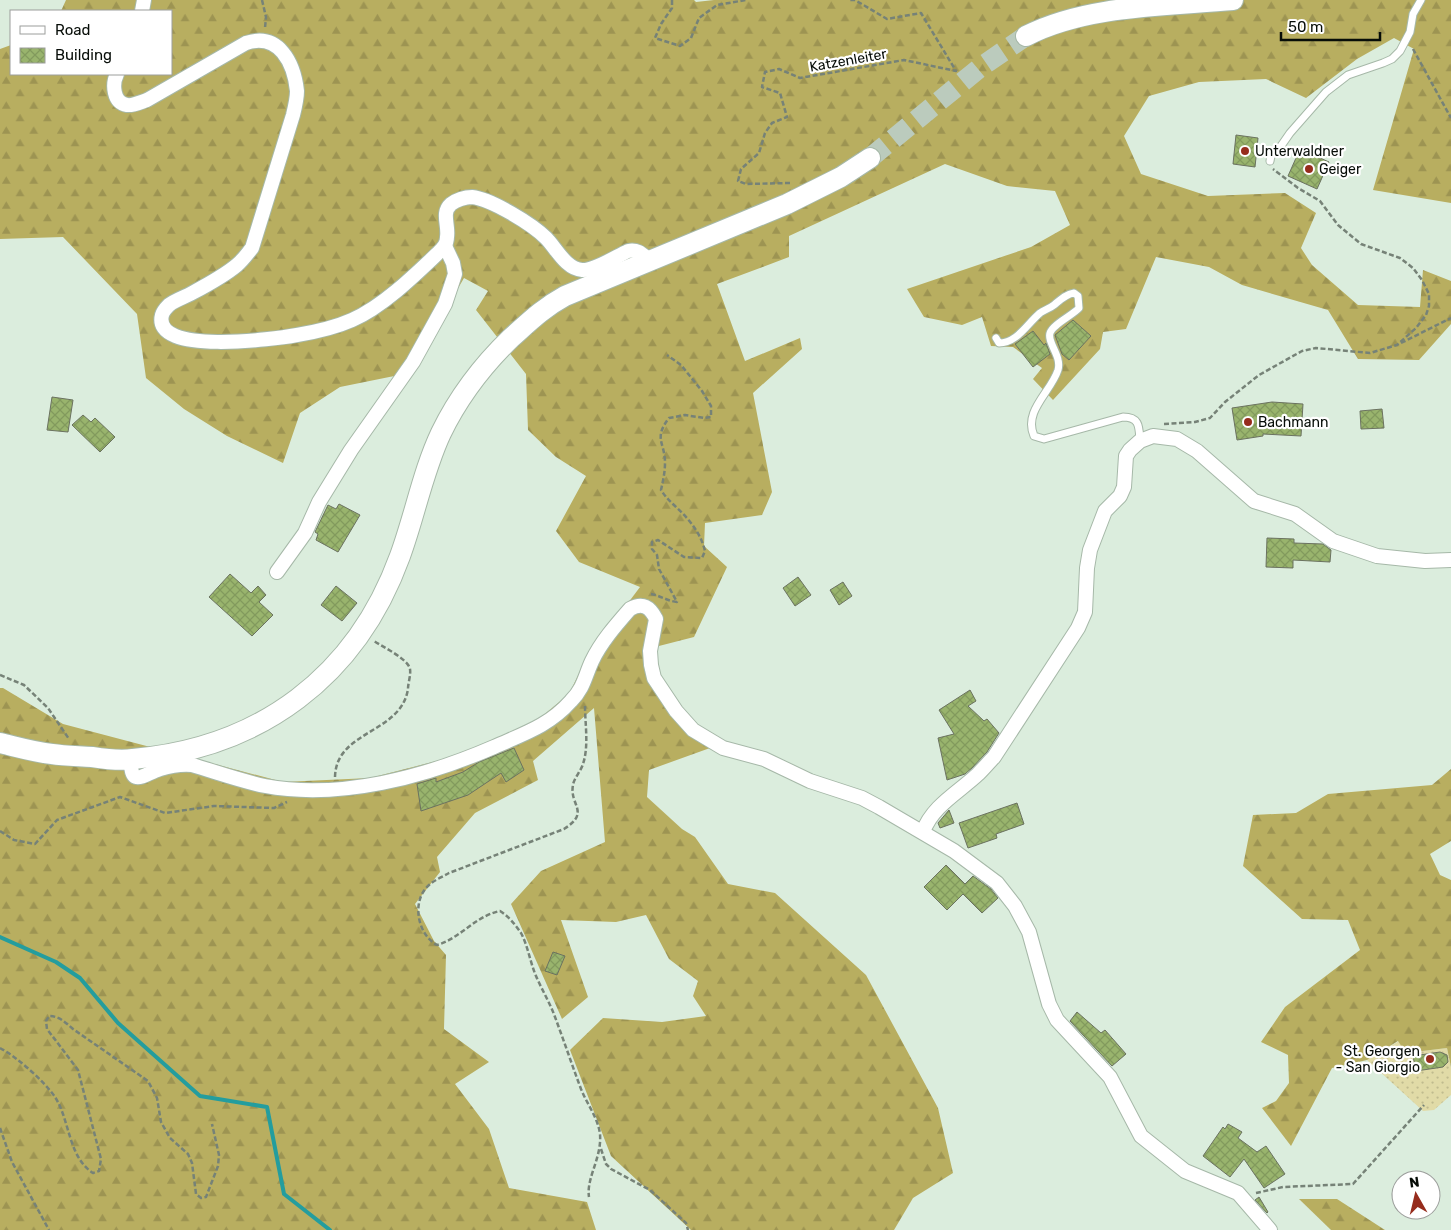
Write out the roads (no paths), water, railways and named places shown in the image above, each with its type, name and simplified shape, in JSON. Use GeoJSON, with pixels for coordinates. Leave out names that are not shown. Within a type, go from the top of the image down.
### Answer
{"type":"FeatureCollection","features":[{"type":"Feature","properties":{"kind":"main road"},"geometry":{"type":"LineString","coordinates":[[1026,36],[1044,27],[1088,14],[1233,0]]}},
{"type":"Feature","properties":{"kind":"main road"},"geometry":{"type":"LineString","coordinates":[[0,743],[51,754],[131,760],[191,751],[223,741],[254,727],[287,707],[320,680],[362,634],[400,556],[413,512],[441,434],[464,392],[493,355],[541,310],[573,293],[810,193],[870,158]]}},
{"type":"Feature","properties":{"kind":"street"},"geometry":{"type":"LineString","coordinates":[[117,75],[114,86],[116,96],[120,102],[127,105],[136,104],[147,100],[246,43],[257,40],[272,42],[280,49],[293,75],[297,92],[294,115],[255,238],[246,257],[237,266],[202,288],[169,305],[163,312],[164,329],[168,333],[185,340],[223,341],[278,338],[316,332],[352,320],[380,304],[434,258],[445,246],[447,238],[445,215],[447,208],[453,202],[462,198],[472,197],[520,218],[545,237],[574,268],[590,269],[634,250],[640,252],[649,260]]}},
{"type":"Feature","properties":{"kind":"street"},"geometry":{"type":"LineString","coordinates":[[277,572],[305,533],[319,502],[355,444],[413,362],[445,304],[455,274],[453,263],[445,246]]}},
{"type":"Feature","properties":{"kind":"street"},"geometry":{"type":"LineString","coordinates":[[923,832],[927,822],[942,805],[994,757],[1078,628],[1085,612],[1087,568],[1090,550],[1105,511],[1120,496],[1124,488],[1126,456],[1130,450],[1147,438],[1177,439],[1197,451],[1254,501],[1295,514],[1333,541],[1376,556],[1425,561],[1451,560]]}},
{"type":"Feature","properties":{"kind":"street"},"geometry":{"type":"LineString","coordinates":[[131,760],[133,775],[138,777],[145,777],[160,769],[192,765],[265,786],[304,790],[372,786],[465,760],[547,723],[572,700],[584,683],[591,662],[605,639],[630,609],[643,605],[648,607],[656,619],[650,651],[650,665],[654,678],[676,711],[693,730],[723,748],[764,759],[810,781],[862,798],[954,851],[997,883],[1016,906],[1029,932],[1049,1004],[1057,1020],[1110,1077],[1141,1136],[1185,1170],[1233,1190],[1242,1197],[1270,1230]]}},
{"type":"Feature","properties":{"kind":"lane"},"geometry":{"type":"LineString","coordinates":[[1270,161],[1271,156],[1326,92],[1348,75],[1392,59],[1400,51],[1410,32],[1413,14],[1421,0]]}},
{"type":"Feature","properties":{"kind":"lane"},"geometry":{"type":"LineString","coordinates":[[996,338],[999,343],[1006,343],[1042,312],[1049,309],[1068,294],[1074,293],[1078,296],[1079,308],[1053,328],[1050,333],[1058,357],[1058,371],[1032,415],[1030,427],[1034,436],[1044,440],[1123,417],[1129,417],[1134,418],[1147,438]]}},
{"type":"Feature","properties":{"kind":"waterway"},"geometry":{"type":"LineString","coordinates":[[0,937],[56,962],[80,978],[118,1023],[200,1096],[267,1107],[284,1194],[330,1230]]}},
{"type":"Feature","properties":{"kind":"tunnel"},"geometry":{"type":"LineString","coordinates":[[870,158],[982,66],[1026,36]]}},
{"type":"Feature","properties":{"kind":"place","name":"Unterwaldner"},"geometry":{"type":"Point","coordinates":[1245,151]}},
{"type":"Feature","properties":{"kind":"place","name":"Geiger"},"geometry":{"type":"Point","coordinates":[1309,169]}},
{"type":"Feature","properties":{"kind":"place","name":"Bachmann"},"geometry":{"type":"Point","coordinates":[1248,422]}},
{"type":"Feature","properties":{"kind":"place","name":"St. Georgen - San Giorgio"},"geometry":{"type":"Point","coordinates":[1430,1059]}}]}
